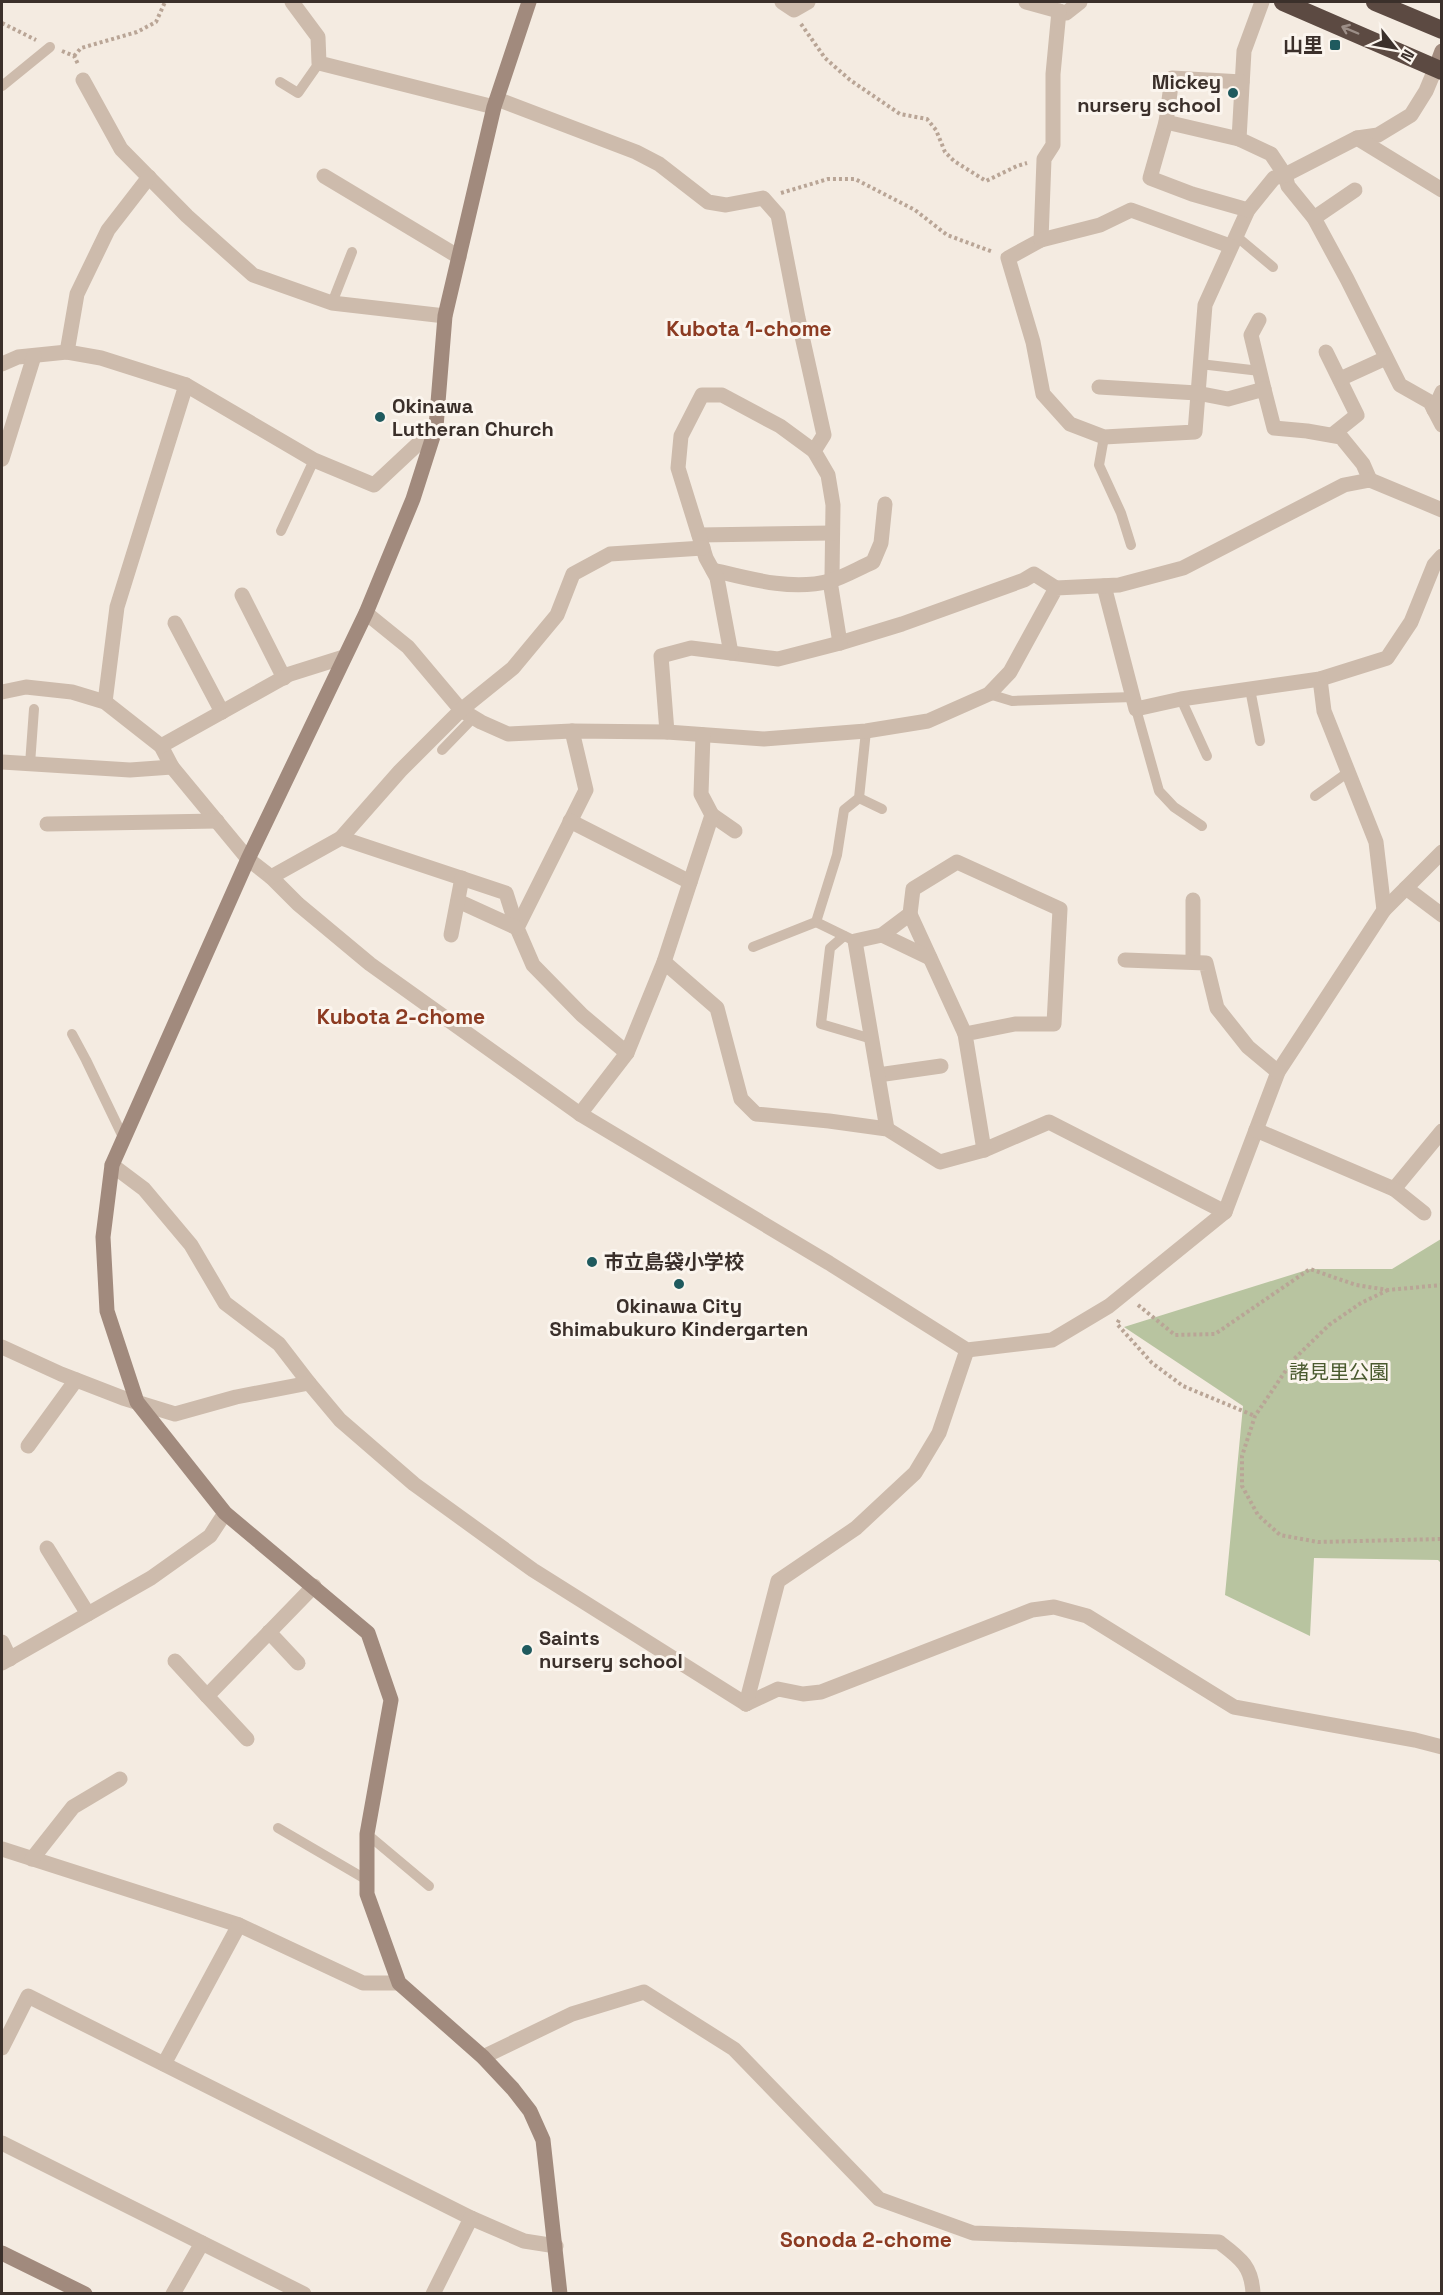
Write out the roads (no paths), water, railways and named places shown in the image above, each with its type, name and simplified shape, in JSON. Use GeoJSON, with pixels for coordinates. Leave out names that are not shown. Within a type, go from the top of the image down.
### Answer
{"type":"FeatureCollection","features":[{"type":"Feature","properties":{"kind":"highway"},"geometry":{"type":"LineString","coordinates":[[1283,2],[1440,63]]}},
{"type":"Feature","properties":{"kind":"highway"},"geometry":{"type":"LineString","coordinates":[[1375,2],[1442,30]]}},
{"type":"Feature","properties":{"kind":"street"},"geometry":{"type":"LineString","coordinates":[[292,2],[318,37],[319,63],[495,103],[636,152],[659,165],[708,202],[726,206],[763,198],[778,215],[824,435],[814,451]]}},
{"type":"Feature","properties":{"kind":"street"},"geometry":{"type":"LineString","coordinates":[[529,2],[495,103],[445,316],[436,428],[413,499],[366,613],[248,859],[112,1165],[103,1237],[107,1311],[137,1402],[225,1513],[368,1633],[391,1700],[367,1834],[367,1894],[399,1983],[483,2057],[530,2111],[543,2140],[560,2294]]}},
{"type":"Feature","properties":{"kind":"street"},"geometry":{"type":"LineString","coordinates":[[788,6],[808,2]]}},
{"type":"Feature","properties":{"kind":"street"},"geometry":{"type":"LineString","coordinates":[[1026,2],[1066,13],[1080,2]]}},
{"type":"Feature","properties":{"kind":"street"},"geometry":{"type":"LineString","coordinates":[[1239,139],[1244,51],[1262,2]]}},
{"type":"Feature","properties":{"kind":"street"},"geometry":{"type":"LineString","coordinates":[[1041,240],[1044,159],[1053,145],[1053,74],[1059,11]]}},
{"type":"Feature","properties":{"kind":"street"},"geometry":{"type":"LineString","coordinates":[[1233,241],[1131,210],[1100,225],[1041,240],[1008,258],[1034,342],[1043,394],[1070,424],[1104,436],[1195,432],[1205,305],[1248,210],[1274,178],[1285,175],[1357,138],[1378,135],[1411,115],[1440,63]]}},
{"type":"Feature","properties":{"kind":"street"},"geometry":{"type":"LineString","coordinates":[[1242,82],[1172,78],[1166,122],[1150,178],[1192,194],[1248,210]]}},
{"type":"Feature","properties":{"kind":"street"},"geometry":{"type":"LineString","coordinates":[[83,80],[122,148],[187,216],[254,275],[332,303],[445,316]]}},
{"type":"Feature","properties":{"kind":"street"},"geometry":{"type":"LineString","coordinates":[[1166,122],[1239,139],[1271,154],[1285,175],[1288,186],[1314,218],[1400,386],[1430,402],[1442,425]]}},
{"type":"Feature","properties":{"kind":"street"},"geometry":{"type":"LineString","coordinates":[[1357,138],[1442,190]]}},
{"type":"Feature","properties":{"kind":"street"},"geometry":{"type":"LineString","coordinates":[[324,176],[459,257]]}},
{"type":"Feature","properties":{"kind":"street"},"geometry":{"type":"LineString","coordinates":[[67,352],[77,294],[108,230],[149,177]]}},
{"type":"Feature","properties":{"kind":"street"},"geometry":{"type":"LineString","coordinates":[[1314,218],[1355,190]]}},
{"type":"Feature","properties":{"kind":"street"},"geometry":{"type":"LineString","coordinates":[[1259,320],[1251,335],[1274,428],[1341,437],[1363,464],[1370,480]]}},
{"type":"Feature","properties":{"kind":"street"},"geometry":{"type":"LineString","coordinates":[[2,364],[18,357],[67,352],[101,358],[186,386],[314,460],[374,485],[436,428]]}},
{"type":"Feature","properties":{"kind":"street"},"geometry":{"type":"LineString","coordinates":[[1326,352],[1357,415],[1332,435]]}},
{"type":"Feature","properties":{"kind":"street"},"geometry":{"type":"LineString","coordinates":[[2,459],[34,356]]}},
{"type":"Feature","properties":{"kind":"street"},"geometry":{"type":"LineString","coordinates":[[1340,379],[1386,358]]}},
{"type":"Feature","properties":{"kind":"street"},"geometry":{"type":"LineString","coordinates":[[105,702],[117,607],[186,386]]}},
{"type":"Feature","properties":{"kind":"street"},"geometry":{"type":"LineString","coordinates":[[1099,387],[1197,393],[1228,399],[1264,389]]}},
{"type":"Feature","properties":{"kind":"street"},"geometry":{"type":"LineString","coordinates":[[1434,410],[1442,392]]}},
{"type":"Feature","properties":{"kind":"street"},"geometry":{"type":"LineString","coordinates":[[730,653],[717,578],[701,542],[678,468],[681,436],[702,395],[722,395],[780,426],[814,451],[828,475],[833,505],[830,581],[840,643]]}},
{"type":"Feature","properties":{"kind":"street"},"geometry":{"type":"LineString","coordinates":[[667,732],[661,656],[691,648],[778,659],[902,624],[1024,580],[1034,574],[1056,588],[1119,585],[1183,568],[1344,486],[1370,480],[1442,510]]}},
{"type":"Feature","properties":{"kind":"street"},"geometry":{"type":"LineString","coordinates":[[713,570],[759,581],[806,584],[830,581],[873,562],[881,543],[885,504]]}},
{"type":"Feature","properties":{"kind":"street"},"geometry":{"type":"LineString","coordinates":[[270,877],[341,838],[400,771],[467,714],[513,668],[558,615],[573,574],[610,554],[701,542],[832,533]]}},
{"type":"Feature","properties":{"kind":"street"},"geometry":{"type":"LineString","coordinates":[[1104,586],[1135,703],[1181,699],[1320,680],[1387,658],[1411,622],[1434,566],[1442,556]]}},
{"type":"Feature","properties":{"kind":"street"},"geometry":{"type":"LineString","coordinates":[[366,613],[408,647],[467,714],[508,734],[572,731],[667,732],[765,739],[866,731],[928,721],[989,694],[1010,672],[1056,588]]}},
{"type":"Feature","properties":{"kind":"street"},"geometry":{"type":"LineString","coordinates":[[242,595],[284,678]]}},
{"type":"Feature","properties":{"kind":"street"},"geometry":{"type":"LineString","coordinates":[[175,623],[222,712]]}},
{"type":"Feature","properties":{"kind":"street"},"geometry":{"type":"LineString","coordinates":[[161,746],[284,678],[344,657]]}},
{"type":"Feature","properties":{"kind":"street"},"geometry":{"type":"LineString","coordinates":[[1320,680],[1324,711],[1376,842],[1384,910]]}},
{"type":"Feature","properties":{"kind":"street"},"geometry":{"type":"LineString","coordinates":[[2,692],[26,687],[72,692],[105,702],[161,746],[172,767],[248,859],[370,964],[580,1114],[829,1263],[968,1350],[1052,1340],[1128,1297],[1225,1212],[1278,1072],[1384,910],[1442,852]]}},
{"type":"Feature","properties":{"kind":"street"},"geometry":{"type":"LineString","coordinates":[[517,928],[586,790],[572,731]]}},
{"type":"Feature","properties":{"kind":"street"},"geometry":{"type":"LineString","coordinates":[[703,735],[701,794],[712,815],[735,831]]}},
{"type":"Feature","properties":{"kind":"street"},"geometry":{"type":"LineString","coordinates":[[2,762],[130,770],[172,767]]}},
{"type":"Feature","properties":{"kind":"street"},"geometry":{"type":"LineString","coordinates":[[580,1114],[627,1053],[664,962],[712,815]]}},
{"type":"Feature","properties":{"kind":"street"},"geometry":{"type":"LineString","coordinates":[[47,824],[217,821]]}},
{"type":"Feature","properties":{"kind":"street"},"geometry":{"type":"LineString","coordinates":[[570,821],[690,882]]}},
{"type":"Feature","properties":{"kind":"street"},"geometry":{"type":"LineString","coordinates":[[341,838],[506,892],[517,928],[533,965],[582,1015],[627,1053]]}},
{"type":"Feature","properties":{"kind":"street"},"geometry":{"type":"LineString","coordinates":[[965,1034],[1016,1024],[1054,1024],[1060,909],[957,862],[913,889],[910,914],[965,1034],[984,1150]]}},
{"type":"Feature","properties":{"kind":"street"},"geometry":{"type":"LineString","coordinates":[[451,935],[462,878]]}},
{"type":"Feature","properties":{"kind":"street"},"geometry":{"type":"LineString","coordinates":[[1406,888],[1442,915]]}},
{"type":"Feature","properties":{"kind":"street"},"geometry":{"type":"LineString","coordinates":[[1193,900],[1193,962]]}},
{"type":"Feature","properties":{"kind":"street"},"geometry":{"type":"LineString","coordinates":[[458,901],[517,928]]}},
{"type":"Feature","properties":{"kind":"street"},"geometry":{"type":"LineString","coordinates":[[882,935],[910,914]]}},
{"type":"Feature","properties":{"kind":"street"},"geometry":{"type":"LineString","coordinates":[[887,1129],[872,1039],[849,938],[882,935],[930,958]]}},
{"type":"Feature","properties":{"kind":"street"},"geometry":{"type":"LineString","coordinates":[[1125,960],[1206,963],[1217,1008],[1248,1047],[1278,1072]]}},
{"type":"Feature","properties":{"kind":"street"},"geometry":{"type":"LineString","coordinates":[[664,962],[717,1008],[741,1099],[756,1114],[887,1129],[940,1162],[984,1150],[1049,1122],[1225,1212]]}},
{"type":"Feature","properties":{"kind":"street"},"geometry":{"type":"LineString","coordinates":[[878,1075],[941,1066]]}},
{"type":"Feature","properties":{"kind":"street"},"geometry":{"type":"LineString","coordinates":[[1256,1130],[1395,1189],[1424,1213]]}},
{"type":"Feature","properties":{"kind":"street"},"geometry":{"type":"LineString","coordinates":[[1395,1189],[1442,1131]]}},
{"type":"Feature","properties":{"kind":"street"},"geometry":{"type":"LineString","coordinates":[[112,1165],[144,1189],[191,1245],[225,1304],[279,1344],[340,1420],[414,1484],[533,1570],[746,1704]]}},
{"type":"Feature","properties":{"kind":"street"},"geometry":{"type":"LineString","coordinates":[[2,1347],[76,1380],[175,1414],[236,1397],[309,1383]]}},
{"type":"Feature","properties":{"kind":"street"},"geometry":{"type":"LineString","coordinates":[[746,1704],[778,1581],[856,1528],[915,1473],[939,1433],[968,1350]]}},
{"type":"Feature","properties":{"kind":"street"},"geometry":{"type":"LineString","coordinates":[[28,1446],[76,1380]]}},
{"type":"Feature","properties":{"kind":"street"},"geometry":{"type":"LineString","coordinates":[[2,1642],[6,1661],[151,1578],[210,1536],[225,1513]]}},
{"type":"Feature","properties":{"kind":"street"},"geometry":{"type":"LineString","coordinates":[[47,1548],[88,1614]]}},
{"type":"Feature","properties":{"kind":"street"},"geometry":{"type":"LineString","coordinates":[[207,1696],[314,1586]]}},
{"type":"Feature","properties":{"kind":"street"},"geometry":{"type":"LineString","coordinates":[[746,1704],[778,1689],[803,1694],[821,1692],[1032,1610],[1054,1607],[1087,1616],[1234,1707],[1442,1747]]}},
{"type":"Feature","properties":{"kind":"street"},"geometry":{"type":"LineString","coordinates":[[269,1632],[298,1663]]}},
{"type":"Feature","properties":{"kind":"street"},"geometry":{"type":"LineString","coordinates":[[175,1661],[247,1739]]}},
{"type":"Feature","properties":{"kind":"street"},"geometry":{"type":"LineString","coordinates":[[32,1859],[73,1807],[120,1779]]}},
{"type":"Feature","properties":{"kind":"street"},"geometry":{"type":"LineString","coordinates":[[2,1849],[239,1925],[363,1983],[399,1983]]}},
{"type":"Feature","properties":{"kind":"street"},"geometry":{"type":"LineString","coordinates":[[164,2064],[239,1925]]}},
{"type":"Feature","properties":{"kind":"street"},"geometry":{"type":"LineString","coordinates":[[483,2057],[572,2014],[644,1992],[734,2049],[879,2199],[973,2233],[1220,2242],[1239,2258],[1253,2277],[1253,2294]]}},
{"type":"Feature","properties":{"kind":"street"},"geometry":{"type":"LineString","coordinates":[[2,2048],[28,1996],[471,2218],[525,2241],[556,2246]]}},
{"type":"Feature","properties":{"kind":"street"},"geometry":{"type":"LineString","coordinates":[[2,2143],[304,2294]]}},
{"type":"Feature","properties":{"kind":"street"},"geometry":{"type":"LineString","coordinates":[[433,2294],[471,2218]]}},
{"type":"Feature","properties":{"kind":"street"},"geometry":{"type":"LineString","coordinates":[[173,2294],[202,2243]]}},
{"type":"Feature","properties":{"kind":"street"},"geometry":{"type":"LineString","coordinates":[[2,2253],[85,2294]]}},
{"type":"Feature","properties":{"kind":"lane"},"geometry":{"type":"LineString","coordinates":[[2,86],[50,47]]}},
{"type":"Feature","properties":{"kind":"lane"},"geometry":{"type":"LineString","coordinates":[[280,82],[298,93],[319,63]]}},
{"type":"Feature","properties":{"kind":"lane"},"geometry":{"type":"LineString","coordinates":[[1233,241],[1273,267]]}},
{"type":"Feature","properties":{"kind":"lane"},"geometry":{"type":"LineString","coordinates":[[332,303],[352,252]]}},
{"type":"Feature","properties":{"kind":"lane"},"geometry":{"type":"LineString","coordinates":[[1200,364],[1260,371]]}},
{"type":"Feature","properties":{"kind":"lane"},"geometry":{"type":"LineString","coordinates":[[1104,436],[1099,465],[1122,513],[1131,545]]}},
{"type":"Feature","properties":{"kind":"lane"},"geometry":{"type":"LineString","coordinates":[[281,531],[314,460]]}},
{"type":"Feature","properties":{"kind":"lane"},"geometry":{"type":"LineString","coordinates":[[1250,689],[1260,741]]}},
{"type":"Feature","properties":{"kind":"lane"},"geometry":{"type":"LineString","coordinates":[[989,694],[1012,701],[1135,703],[1159,791],[1174,807],[1202,826]]}},
{"type":"Feature","properties":{"kind":"lane"},"geometry":{"type":"LineString","coordinates":[[1181,699],[1207,756]]}},
{"type":"Feature","properties":{"kind":"lane"},"geometry":{"type":"LineString","coordinates":[[30,764],[34,709]]}},
{"type":"Feature","properties":{"kind":"lane"},"geometry":{"type":"LineString","coordinates":[[442,750],[467,714]]}},
{"type":"Feature","properties":{"kind":"lane"},"geometry":{"type":"LineString","coordinates":[[816,922],[837,855],[844,810],[859,798],[866,731]]}},
{"type":"Feature","properties":{"kind":"lane"},"geometry":{"type":"LineString","coordinates":[[1315,796],[1347,773]]}},
{"type":"Feature","properties":{"kind":"lane"},"geometry":{"type":"LineString","coordinates":[[859,798],[882,809]]}},
{"type":"Feature","properties":{"kind":"lane"},"geometry":{"type":"LineString","coordinates":[[753,947],[816,922],[849,938]]}},
{"type":"Feature","properties":{"kind":"lane"},"geometry":{"type":"LineString","coordinates":[[849,938],[830,948],[821,1024],[872,1039]]}},
{"type":"Feature","properties":{"kind":"lane"},"geometry":{"type":"LineString","coordinates":[[72,1034],[87,1060],[124,1139]]}},
{"type":"Feature","properties":{"kind":"lane"},"geometry":{"type":"LineString","coordinates":[[278,1828],[367,1880]]}},
{"type":"Feature","properties":{"kind":"lane"},"geometry":{"type":"LineString","coordinates":[[367,1834],[429,1886]]}},
{"type":"Feature","properties":{"kind":"place","name":"山里"},"geometry":{"type":"Point","coordinates":[1335,45]}},
{"type":"Feature","properties":{"kind":"place","name":"Mickey nursery school"},"geometry":{"type":"Point","coordinates":[1233,93]}},
{"type":"Feature","properties":{"kind":"place","name":"Okinawa Lutheran Church"},"geometry":{"type":"Point","coordinates":[380,417]}},
{"type":"Feature","properties":{"kind":"place","name":"市立島袋小学校"},"geometry":{"type":"Point","coordinates":[592,1262]}},
{"type":"Feature","properties":{"kind":"place","name":"Okinawa City Shimabukuro Kindergarten"},"geometry":{"type":"Point","coordinates":[679,1284]}},
{"type":"Feature","properties":{"kind":"place","name":"Saints nursery school"},"geometry":{"type":"Point","coordinates":[527,1650]}},
{"type":"Feature","properties":{"kind":"district","name":"Kubota 1-chome"},"geometry":{"type":"Point","coordinates":[749,329]}},
{"type":"Feature","properties":{"kind":"district","name":"Kubota 2-chome"},"geometry":{"type":"Point","coordinates":[401,1017]}},
{"type":"Feature","properties":{"kind":"district","name":"Sonoda 2-chome"},"geometry":{"type":"Point","coordinates":[866,2240]}},
{"type":"Feature","properties":{"kind":"park label","name":"諸見里公園"},"geometry":{"type":"Point","coordinates":[1339,1372]}}]}
